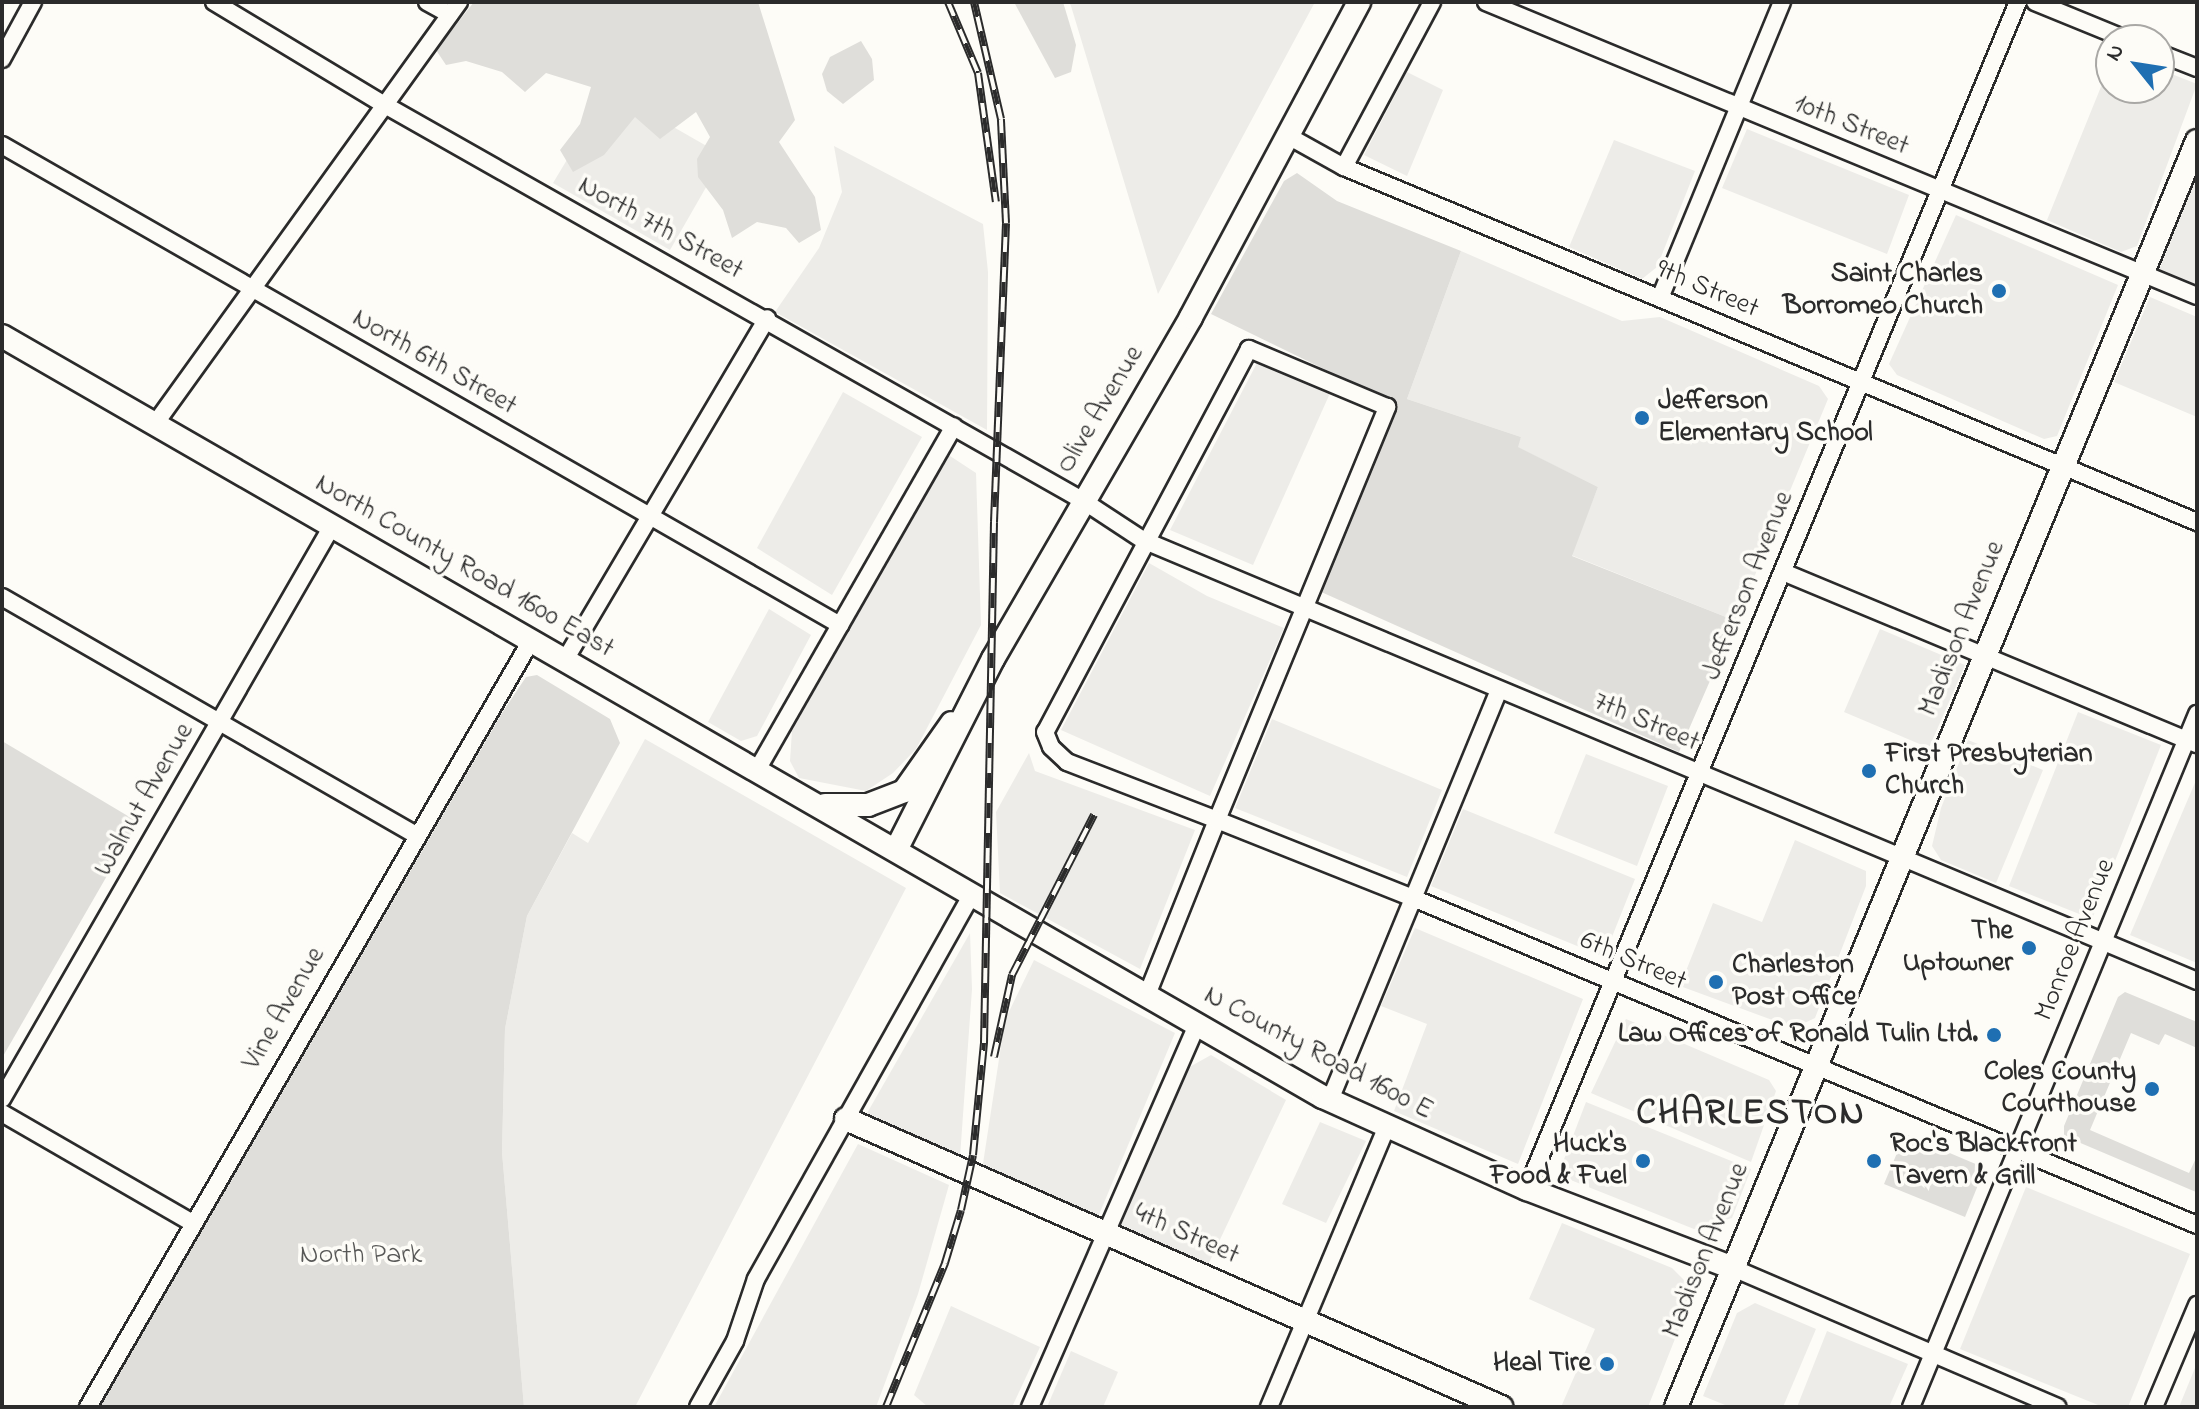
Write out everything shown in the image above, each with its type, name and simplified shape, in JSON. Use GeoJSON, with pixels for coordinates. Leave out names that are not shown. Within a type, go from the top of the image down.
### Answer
{"type":"FeatureCollection","features":[{"type":"Feature","properties":{"kind":"street"},"geometry":{"type":"LineString","coordinates":[[2,59],[33,2]]}},
{"type":"Feature","properties":{"kind":"street","name":"North 7th Street"},"geometry":{"type":"LineString","coordinates":[[214,2],[385,105],[767,318],[1082,500]]}},
{"type":"Feature","properties":{"kind":"street"},"geometry":{"type":"LineString","coordinates":[[155,424],[455,8],[427,2]]}},
{"type":"Feature","properties":{"kind":"street","name":"Olive Avenue"},"geometry":{"type":"LineString","coordinates":[[896,850],[1082,500],[1191,317],[1359,2]]}},
{"type":"Feature","properties":{"kind":"street"},"geometry":{"type":"LineString","coordinates":[[1344,167],[1432,2]]}},
{"type":"Feature","properties":{"kind":"street","name":"10th Street"},"geometry":{"type":"LineString","coordinates":[[1486,2],[2197,296]]}},
{"type":"Feature","properties":{"kind":"street"},"geometry":{"type":"LineString","coordinates":[[1660,298],[1782,2]]}},
{"type":"Feature","properties":{"kind":"street","name":"Jefferson Avenue"},"geometry":{"type":"LineString","coordinates":[[1527,1189],[2018,2]]}},
{"type":"Feature","properties":{"kind":"street"},"geometry":{"type":"LineString","coordinates":[[2035,2],[2095,27]]}},
{"type":"Feature","properties":{"kind":"street"},"geometry":{"type":"LineString","coordinates":[[2175,59],[2197,68]]}},
{"type":"Feature","properties":{"kind":"street","name":"9th Street"},"geometry":{"type":"LineString","coordinates":[[1288,136],[1344,167],[2197,522]]}},
{"type":"Feature","properties":{"kind":"street","name":"Madison Avenue"},"geometry":{"type":"LineString","coordinates":[[1676,1407],[2197,141]]}},
{"type":"Feature","properties":{"kind":"street","name":"North 6th Street"},"geometry":{"type":"LineString","coordinates":[[2,145],[840,625]]}},
{"type":"Feature","properties":{"kind":"street"},"geometry":{"type":"LineString","coordinates":[[565,660],[767,318]]}},
{"type":"Feature","properties":{"kind":"street","name":"North County Road 1600 East"},"geometry":{"type":"LineString","coordinates":[[2,336],[896,850]]}},
{"type":"Feature","properties":{"kind":"street"},"geometry":{"type":"LineString","coordinates":[[1143,540],[1249,349],[1387,407],[1147,995]]}},
{"type":"Feature","properties":{"kind":"street"},"geometry":{"type":"LineString","coordinates":[[757,770],[954,426]]}},
{"type":"Feature","properties":{"kind":"street","name":"7th Street"},"geometry":{"type":"LineString","coordinates":[[1082,500],[1143,540],[2197,981]]}},
{"type":"Feature","properties":{"kind":"street","name":"Walnut Avenue"},"geometry":{"type":"LineString","coordinates":[[2,1099],[332,526]]}},
{"type":"Feature","properties":{"kind":"street","name":"6th Street"},"geometry":{"type":"LineString","coordinates":[[1143,540],[1045,732],[1051,747],[1067,762],[1413,898],[2197,1225]]}},
{"type":"Feature","properties":{"kind":"street"},"geometry":{"type":"LineString","coordinates":[[1783,572],[2192,742]]}},
{"type":"Feature","properties":{"kind":"street"},"geometry":{"type":"LineString","coordinates":[[2,597],[417,836]]}},
{"type":"Feature","properties":{"kind":"street","name":"Vine Avenue"},"geometry":{"type":"LineString","coordinates":[[88,1407],[191,1222],[532,639]]}},
{"type":"Feature","properties":{"kind":"street"},"geometry":{"type":"LineString","coordinates":[[1330,1100],[1499,690]]}},
{"type":"Feature","properties":{"kind":"street"},"geometry":{"type":"LineString","coordinates":[[813,802],[845,808],[890,800],[904,791],[939,736],[972,703]]}},
{"type":"Feature","properties":{"kind":"street","name":"Monroe Avenue"},"geometry":{"type":"LineString","coordinates":[[1911,1407],[2103,942],[2192,742],[2197,714]]}},
{"type":"Feature","properties":{"kind":"street","name":"N County Road 1600 E"},"geometry":{"type":"LineString","coordinates":[[896,850],[1330,1100],[1386,1129],[1527,1189],[1733,1268]]}},
{"type":"Feature","properties":{"kind":"street"},"geometry":{"type":"LineString","coordinates":[[698,1407],[735,1341],[756,1279],[972,894]]}},
{"type":"Feature","properties":{"kind":"street"},"geometry":{"type":"LineString","coordinates":[[1030,1407],[1197,1024]]}},
{"type":"Feature","properties":{"kind":"street"},"geometry":{"type":"LineString","coordinates":[[2,1113],[191,1222]]}},
{"type":"Feature","properties":{"kind":"street","name":"4th Street"},"geometry":{"type":"LineString","coordinates":[[846,1119],[1501,1407]]}},
{"type":"Feature","properties":{"kind":"street"},"geometry":{"type":"LineString","coordinates":[[1269,1407],[1386,1129]]}},
{"type":"Feature","properties":{"kind":"street"},"geometry":{"type":"LineString","coordinates":[[1733,1268],[1934,1351],[2058,1407]]}},
{"type":"Feature","properties":{"kind":"street"},"geometry":{"type":"LineString","coordinates":[[2154,1407],[2197,1305]]}},
{"type":"Feature","properties":{"kind":"shaded area"},"geometry":{"type":"Polygon","coordinates":[[[1069,2],[1315,2],[1158,294],[1071,6],[1069,2]]]}},
{"type":"Feature","properties":{"kind":"shaded area"},"geometry":{"type":"Polygon","coordinates":[[[1407,72],[1443,90],[1407,176],[1364,155],[1407,72]]]}},
{"type":"Feature","properties":{"kind":"shaded area"},"geometry":{"type":"Polygon","coordinates":[[[2175,75],[2197,84],[2137,246],[2121,252],[2047,220],[2095,102],[2095,104],[2175,104],[2175,75]]]}},
{"type":"Feature","properties":{"kind":"shaded area"},"geometry":{"type":"Polygon","coordinates":[[[609,90],[724,156],[670,250],[553,183],[609,90]]]}},
{"type":"Feature","properties":{"kind":"shaded area"},"geometry":{"type":"Polygon","coordinates":[[[1747,129],[1909,195],[1887,254],[1722,188],[1747,129]]]}},
{"type":"Feature","properties":{"kind":"shaded area"},"geometry":{"type":"Polygon","coordinates":[[[1614,140],[1695,171],[1657,267],[1642,279],[1569,247],[1614,140]]]}},
{"type":"Feature","properties":{"kind":"shaded area"},"geometry":{"type":"Polygon","coordinates":[[[834,146],[983,224],[988,272],[987,430],[775,312],[819,248],[842,192],[834,146]]]}},
{"type":"Feature","properties":{"kind":"shaded area"},"geometry":{"type":"Polygon","coordinates":[[[2197,176],[2197,285],[2159,270],[2197,176]]]}},
{"type":"Feature","properties":{"kind":"shaded area"},"geometry":{"type":"Polygon","coordinates":[[[1956,215],[2118,285],[2057,436],[2044,439],[1897,375],[1889,364],[1956,215]]]}},
{"type":"Feature","properties":{"kind":"shaded area","name":"Jefferson Elementary School"},"geometry":{"type":"Polygon","coordinates":[[[1461,251],[1622,321],[1660,317],[1819,386],[1828,399],[1736,621],[1571,555],[1598,487],[1517,447],[1521,437],[1407,399],[1461,251]]]}},
{"type":"Feature","properties":{"kind":"shaded area"},"geometry":{"type":"Polygon","coordinates":[[[2150,297],[2197,317],[2197,417],[2114,382],[2150,297]]]}},
{"type":"Feature","properties":{"kind":"shaded area"},"geometry":{"type":"Polygon","coordinates":[[[1258,361],[1331,391],[1253,565],[1170,530],[1258,361]]]}},
{"type":"Feature","properties":{"kind":"shaded area"},"geometry":{"type":"Polygon","coordinates":[[[843,392],[922,437],[832,595],[757,548],[843,392]]]}},
{"type":"Feature","properties":{"kind":"shaded area"},"geometry":{"type":"Polygon","coordinates":[[[947,454],[976,473],[981,625],[916,749],[893,773],[866,791],[799,778],[790,761],[792,731],[947,454]]]}},
{"type":"Feature","properties":{"kind":"shaded area"},"geometry":{"type":"Polygon","coordinates":[[[1149,563],[1207,596],[1284,628],[1210,796],[1061,730],[1149,563]]]}},
{"type":"Feature","properties":{"kind":"shaded area"},"geometry":{"type":"Polygon","coordinates":[[[769,609],[811,635],[757,736],[741,741],[708,722],[769,609]]]}},
{"type":"Feature","properties":{"kind":"shaded area"},"geometry":{"type":"Polygon","coordinates":[[[1880,629],[1965,665],[1929,748],[1844,712],[1880,629]]]}},
{"type":"Feature","properties":{"kind":"shaded area"},"geometry":{"type":"Polygon","coordinates":[[[2078,712],[2161,745],[2092,919],[2009,886],[2078,712]]]}},
{"type":"Feature","properties":{"kind":"shaded area"},"geometry":{"type":"Polygon","coordinates":[[[1272,719],[1442,790],[1407,877],[1235,808],[1272,719]]]}},
{"type":"Feature","properties":{"kind":"shaded area"},"geometry":{"type":"Polygon","coordinates":[[[645,739],[906,888],[635,1407],[524,1407],[502,1152],[505,1029],[527,916],[572,833],[588,843],[645,739]]]}},
{"type":"Feature","properties":{"kind":"shaded area"},"geometry":{"type":"Polygon","coordinates":[[[1968,740],[2043,770],[1996,883],[1941,860],[1932,846],[1941,808],[1968,740]]]}},
{"type":"Feature","properties":{"kind":"shaded area"},"geometry":{"type":"Polygon","coordinates":[[[1029,753],[1035,771],[1195,830],[1140,969],[1000,893],[996,812],[1029,753]]]}},
{"type":"Feature","properties":{"kind":"shaded area"},"geometry":{"type":"Polygon","coordinates":[[[1586,754],[1668,786],[1637,866],[1554,833],[1586,754]]]}},
{"type":"Feature","properties":{"kind":"shaded area"},"geometry":{"type":"Polygon","coordinates":[[[2197,778],[2197,963],[2130,935],[2197,778]]]}},
{"type":"Feature","properties":{"kind":"shaded area"},"geometry":{"type":"Polygon","coordinates":[[[1463,809],[1635,879],[1604,957],[1431,886],[1463,809]]]}},
{"type":"Feature","properties":{"kind":"shaded area"},"geometry":{"type":"Polygon","coordinates":[[[1795,840],[1866,871],[1866,886],[1815,1018],[1794,1028],[1680,986],[1713,903],[1762,922],[1795,840]]]}},
{"type":"Feature","properties":{"kind":"shaded area"},"geometry":{"type":"Polygon","coordinates":[[[1415,928],[1583,999],[1518,1164],[1394,1111],[1427,1024],[1381,1006],[1415,928]]]}},
{"type":"Feature","properties":{"kind":"shaded area"},"geometry":{"type":"Polygon","coordinates":[[[970,933],[972,989],[960,1157],[866,1115],[970,933]]]}},
{"type":"Feature","properties":{"kind":"shaded area"},"geometry":{"type":"Polygon","coordinates":[[[1034,960],[1175,1033],[1098,1217],[982,1170],[1005,1020],[1034,960]]]}},
{"type":"Feature","properties":{"kind":"shaded area"},"geometry":{"type":"Polygon","coordinates":[[[1626,1019],[1769,1080],[1776,1091],[1751,1162],[1591,1093],[1626,1019]]]}},
{"type":"Feature","properties":{"kind":"shaded area"},"geometry":{"type":"Polygon","coordinates":[[[1211,1055],[1286,1100],[1207,1267],[1120,1228],[1186,1069],[1211,1055]]]}},
{"type":"Feature","properties":{"kind":"shaded area"},"geometry":{"type":"Polygon","coordinates":[[[1586,1102],[1751,1169],[1732,1218],[1694,1229],[1558,1175],[1586,1102]]]}},
{"type":"Feature","properties":{"kind":"shaded area"},"geometry":{"type":"Polygon","coordinates":[[[1320,1122],[1366,1141],[1326,1223],[1282,1204],[1320,1122]]]}},
{"type":"Feature","properties":{"kind":"shaded area"},"geometry":{"type":"Polygon","coordinates":[[[858,1144],[949,1185],[918,1294],[876,1407],[714,1407],[858,1144]]]}},
{"type":"Feature","properties":{"kind":"shaded area"},"geometry":{"type":"Polygon","coordinates":[[[2026,1187],[2190,1254],[2128,1407],[2103,1407],[1960,1349],[2026,1187]]]}},
{"type":"Feature","properties":{"kind":"shaded area"},"geometry":{"type":"Polygon","coordinates":[[[1562,1223],[1672,1268],[1689,1285],[1686,1311],[1648,1407],[1561,1407],[1595,1329],[1529,1299],[1562,1223]]]}},
{"type":"Feature","properties":{"kind":"shaded area"},"geometry":{"type":"Polygon","coordinates":[[[1755,1303],[1816,1329],[1783,1407],[1730,1407],[1703,1396],[1737,1313],[1755,1303]]]}},
{"type":"Feature","properties":{"kind":"shaded area"},"geometry":{"type":"Polygon","coordinates":[[[951,1306],[1040,1347],[1012,1407],[928,1407],[914,1395],[951,1306]]]}},
{"type":"Feature","properties":{"kind":"shaded area"},"geometry":{"type":"Polygon","coordinates":[[[1827,1331],[1908,1364],[1889,1407],[1797,1407],[1827,1331]]]}},
{"type":"Feature","properties":{"kind":"shaded area"},"geometry":{"type":"Polygon","coordinates":[[[1071,1351],[1118,1372],[1103,1407],[1047,1407],[1071,1351]]]}},
{"type":"Feature","properties":{"kind":"shaded area"},"geometry":{"type":"Polygon","coordinates":[[[2197,1363],[2197,1407],[2179,1407],[2197,1363]]]}},
{"type":"Feature","properties":{"kind":"green space"},"geometry":{"type":"Polygon","coordinates":[[[474,2],[758,2],[795,120],[779,142],[815,197],[821,230],[799,243],[786,228],[757,222],[732,238],[723,210],[698,177],[697,159],[710,137],[696,112],[660,139],[635,117],[604,155],[573,172],[560,150],[580,124],[591,87],[546,73],[525,92],[502,72],[466,61],[446,65],[436,50],[474,2]]]}},
{"type":"Feature","properties":{"kind":"green space"},"geometry":{"type":"Polygon","coordinates":[[[1014,2],[1063,2],[1076,45],[1071,72],[1055,78],[1014,2]]]}},
{"type":"Feature","properties":{"kind":"green space"},"geometry":{"type":"Polygon","coordinates":[[[861,41],[872,59],[874,80],[843,104],[827,91],[822,74],[830,57],[861,41]]]}},
{"type":"Feature","properties":{"kind":"green space"},"geometry":{"type":"Polygon","coordinates":[[[1297,173],[1337,201],[1461,251],[1407,399],[1521,437],[1518,447],[1598,487],[1572,556],[1736,621],[1679,752],[1319,591],[1398,405],[1211,314],[1284,181],[1297,173]]]}},
{"type":"Feature","properties":{"kind":"green space","name":"North Park"},"geometry":{"type":"Polygon","coordinates":[[[537,675],[610,719],[620,743],[527,916],[505,1029],[502,1152],[524,1407],[100,1407],[502,713],[526,677],[537,675]]]}},
{"type":"Feature","properties":{"kind":"green space"},"geometry":{"type":"Polygon","coordinates":[[[2,741],[138,822],[2,1058],[2,741]]]}},
{"type":"Feature","properties":{"kind":"green space"},"geometry":{"type":"Polygon","coordinates":[[[2125,992],[2197,1022],[2197,1048],[2165,1034],[2159,1045],[2131,1033],[2090,1130],[2189,1173],[2197,1156],[2196,1192],[2064,1136],[2064,1126],[2118,997],[2125,992]]]}},
{"type":"Feature","properties":{"kind":"green space"},"geometry":{"type":"Polygon","coordinates":[[[1905,1134],[1985,1168],[1965,1217],[1884,1184],[1905,1134]]]}},
{"type":"Feature","properties":{"kind":"railway"},"geometry":{"type":"LineString","coordinates":[[948,2],[978,73],[996,202]]}},
{"type":"Feature","properties":{"kind":"railway"},"geometry":{"type":"LineString","coordinates":[[886,1407],[945,1263],[961,1210],[973,1155],[984,1043],[994,522],[1006,223],[1001,119],[974,2]]}},
{"type":"Feature","properties":{"kind":"railway"},"geometry":{"type":"LineString","coordinates":[[994,1057],[1012,975],[1094,815]]}},
{"type":"Feature","properties":{"kind":"place","name":"Saint Charles Borromeo Church"},"geometry":{"type":"Point","coordinates":[1999,291]}},
{"type":"Feature","properties":{"kind":"place","name":"Jefferson Elementary School"},"geometry":{"type":"Point","coordinates":[1642,418]}},
{"type":"Feature","properties":{"kind":"place","name":"First Presbyterian Church"},"geometry":{"type":"Point","coordinates":[1869,771]}},
{"type":"Feature","properties":{"kind":"place","name":"The Uptowner"},"geometry":{"type":"Point","coordinates":[2029,948]}},
{"type":"Feature","properties":{"kind":"place","name":"Charleston Post Office"},"geometry":{"type":"Point","coordinates":[1716,982]}},
{"type":"Feature","properties":{"kind":"place","name":"Law Offices of Ronald Tulin Ltd."},"geometry":{"type":"Point","coordinates":[1994,1035]}},
{"type":"Feature","properties":{"kind":"place","name":"Coles County Courthouse"},"geometry":{"type":"Point","coordinates":[2152,1089]}},
{"type":"Feature","properties":{"kind":"place","name":"Huck's Food & Fuel"},"geometry":{"type":"Point","coordinates":[1643,1161]}},
{"type":"Feature","properties":{"kind":"place","name":"Roc's Blackfront Tavern & Grill"},"geometry":{"type":"Point","coordinates":[1874,1161]}},
{"type":"Feature","properties":{"kind":"place","name":"Heal Tire"},"geometry":{"type":"Point","coordinates":[1607,1364]}},
{"type":"Feature","properties":{"kind":"district","name":"CHARLESTON"},"geometry":{"type":"Point","coordinates":[1751,1115]}}]}
